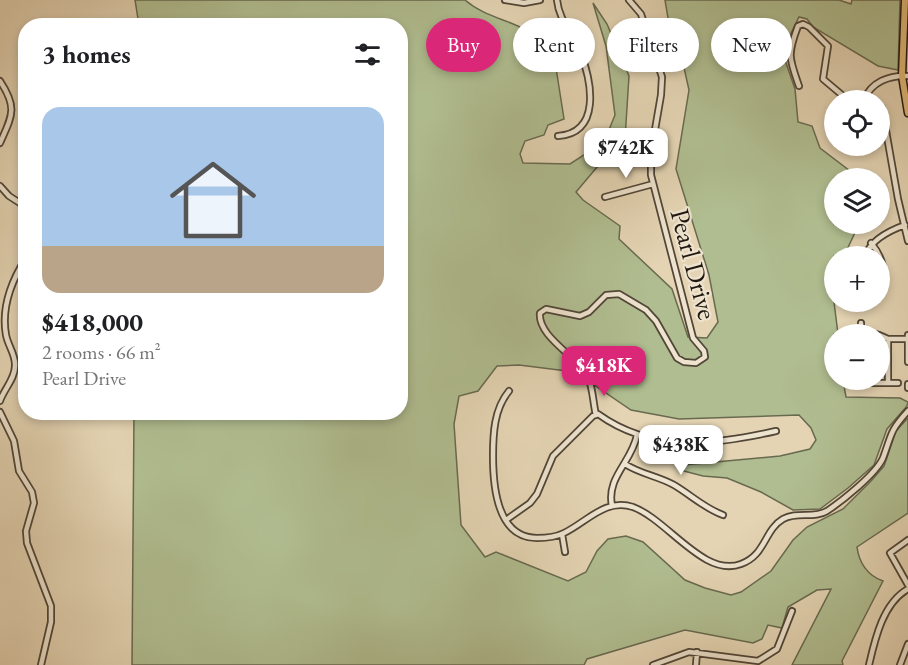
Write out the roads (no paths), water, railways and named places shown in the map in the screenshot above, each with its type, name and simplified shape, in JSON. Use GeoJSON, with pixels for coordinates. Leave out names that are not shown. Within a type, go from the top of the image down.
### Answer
{"type":"FeatureCollection","features":[{"type":"Feature","properties":{"kind":"main road"},"geometry":{"type":"LineString","coordinates":[[904,0],[908,113]]}},
{"type":"Feature","properties":{"kind":"street"},"geometry":{"type":"LineString","coordinates":[[505,0],[524,3],[540,0]]}},
{"type":"Feature","properties":{"kind":"street"},"geometry":{"type":"LineString","coordinates":[[557,0],[561,18],[574,38],[587,73],[590,107],[582,127],[572,134],[558,136]]}},
{"type":"Feature","properties":{"kind":"street","name":"Pearl Drive"},"geometry":{"type":"LineString","coordinates":[[588,376],[550,336],[540,319],[540,313],[549,309],[580,316],[589,312],[606,296],[619,294],[651,314],[681,362],[696,363],[705,357],[704,351],[693,338],[653,184],[651,153],[662,77],[641,14],[629,0]]}},
{"type":"Feature","properties":{"kind":"street"},"geometry":{"type":"LineString","coordinates":[[799,86],[790,61],[790,48],[798,26],[803,24],[828,46],[823,79],[836,90]]}},
{"type":"Feature","properties":{"kind":"street"},"geometry":{"type":"LineString","coordinates":[[870,90],[876,83],[890,77],[905,76]]}},
{"type":"Feature","properties":{"kind":"street"},"geometry":{"type":"LineString","coordinates":[[0,81],[10,95],[12,107],[10,121],[0,143]]}},
{"type":"Feature","properties":{"kind":"street"},"geometry":{"type":"LineString","coordinates":[[889,156],[908,241]]}},
{"type":"Feature","properties":{"kind":"street"},"geometry":{"type":"LineString","coordinates":[[605,196],[653,184]]}},
{"type":"Feature","properties":{"kind":"street"},"geometry":{"type":"LineString","coordinates":[[0,186],[18,202]]}},
{"type":"Feature","properties":{"kind":"street"},"geometry":{"type":"LineString","coordinates":[[870,246],[894,229],[905,225]]}},
{"type":"Feature","properties":{"kind":"street"},"geometry":{"type":"LineString","coordinates":[[0,401],[13,377],[15,367],[14,355],[5,332],[10,288],[18,273]]}},
{"type":"Feature","properties":{"kind":"street"},"geometry":{"type":"LineString","coordinates":[[890,339],[908,337],[908,362]]}},
{"type":"Feature","properties":{"kind":"street"},"geometry":{"type":"LineString","coordinates":[[596,415],[588,376],[598,378],[606,375]]}},
{"type":"Feature","properties":{"kind":"street"},"geometry":{"type":"LineString","coordinates":[[890,383],[898,383]]}},
{"type":"Feature","properties":{"kind":"street"},"geometry":{"type":"LineString","coordinates":[[509,392],[501,401],[496,418],[493,455],[497,496],[506,520],[518,534],[531,538],[562,534],[600,509],[612,506],[632,507],[648,514],[711,564],[725,567],[739,565],[753,558],[762,549],[774,527],[784,518],[818,515],[836,505],[877,467],[883,458],[890,432],[908,411]]}},
{"type":"Feature","properties":{"kind":"street"},"geometry":{"type":"LineString","coordinates":[[0,412],[14,441],[19,471],[32,492],[34,503],[26,531],[27,543],[51,606],[51,622],[41,665]]}},
{"type":"Feature","properties":{"kind":"street"},"geometry":{"type":"LineString","coordinates":[[596,415],[637,435],[656,441],[698,444],[776,431]]}},
{"type":"Feature","properties":{"kind":"street"},"geometry":{"type":"LineString","coordinates":[[506,520],[530,503],[537,494],[553,456],[596,415]]}},
{"type":"Feature","properties":{"kind":"street"},"geometry":{"type":"LineString","coordinates":[[612,506],[611,484],[635,447],[637,435]]}},
{"type":"Feature","properties":{"kind":"street"},"geometry":{"type":"LineString","coordinates":[[625,464],[634,470],[675,485],[697,503],[723,515]]}},
{"type":"Feature","properties":{"kind":"street"},"geometry":{"type":"LineString","coordinates":[[562,534],[565,552]]}},
{"type":"Feature","properties":{"kind":"street"},"geometry":{"type":"LineString","coordinates":[[869,665],[890,604],[908,587],[890,553],[908,540]]}},
{"type":"Feature","properties":{"kind":"street"},"geometry":{"type":"LineString","coordinates":[[653,665],[683,653],[697,652],[758,661],[777,649],[783,639],[792,611]]}},
{"type":"Feature","properties":{"kind":"street"},"geometry":{"type":"LineString","coordinates":[[900,665],[908,644]]}},
{"type":"Feature","properties":{"kind":"street"},"geometry":{"type":"LineString","coordinates":[[696,665],[697,652]]}}]}
